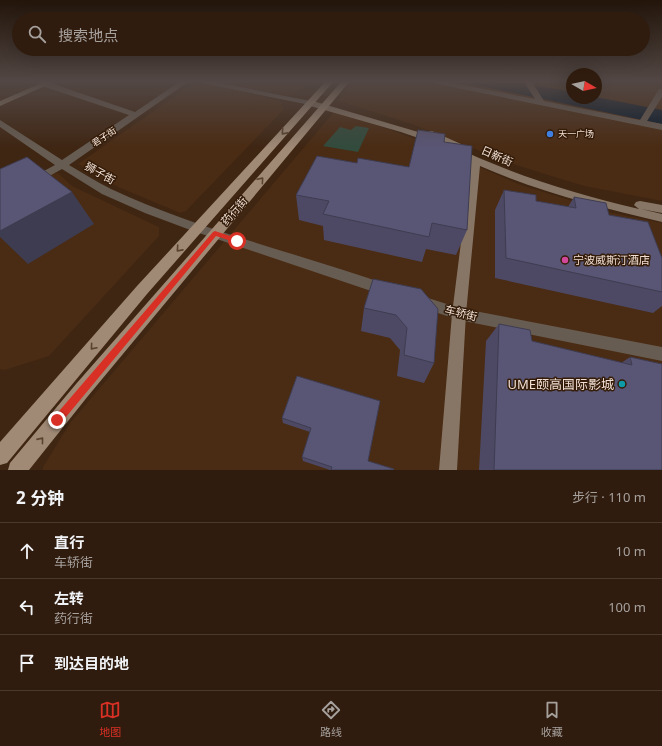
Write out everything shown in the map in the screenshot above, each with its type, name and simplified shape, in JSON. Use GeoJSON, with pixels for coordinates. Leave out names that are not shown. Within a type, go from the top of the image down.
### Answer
{"type":"FeatureCollection","features":[{"type":"Feature","properties":{"kind":"main road","name":"药行街"},"geometry":{"type":"LineString","coordinates":[[0,456],[142,290],[310,104]]}},
{"type":"Feature","properties":{"kind":"main road","name":"药行街"},"geometry":{"type":"LineString","coordinates":[[17,470],[87,384],[326,106]]}},
{"type":"Feature","properties":{"kind":"street"},"geometry":{"type":"LineString","coordinates":[[106,104],[136,115]]}},
{"type":"Feature","properties":{"kind":"street","name":"君子街"},"geometry":{"type":"LineString","coordinates":[[28,184],[62,165],[152,104]]}},
{"type":"Feature","properties":{"kind":"street","name":"日新街"},"geometry":{"type":"LineString","coordinates":[[310,104],[326,106],[418,129],[517,171],[552,183],[596,195],[662,209]]}},
{"type":"Feature","properties":{"kind":"street"},"geometry":{"type":"LineString","coordinates":[[558,104],[662,127]]}},
{"type":"Feature","properties":{"kind":"street"},"geometry":{"type":"LineString","coordinates":[[643,122],[654,104]]}},
{"type":"Feature","properties":{"kind":"street","name":"日新街"},"geometry":{"type":"LineString","coordinates":[[326,106],[415,133],[518,178],[550,189],[597,203],[662,218]]}},
{"type":"Feature","properties":{"kind":"street","name":"狮子街"},"geometry":{"type":"LineString","coordinates":[[0,123],[62,165],[106,192],[198,228]]}},
{"type":"Feature","properties":{"kind":"street"},"geometry":{"type":"LineString","coordinates":[[448,470],[459,314],[476,160]]}},
{"type":"Feature","properties":{"kind":"street","name":"车轿街"},"geometry":{"type":"LineString","coordinates":[[198,228],[459,314],[662,354]]}},
{"type":"Feature","properties":{"kind":"shaded area"},"geometry":{"type":"Polygon","coordinates":[[[164,104],[281,104],[284,109],[186,211],[180,213],[118,187],[78,164],[164,104]]]}},
{"type":"Feature","properties":{"kind":"shaded area","name":"天一广场"},"geometry":{"type":"Polygon","coordinates":[[[347,104],[662,104],[662,201],[584,186],[510,163],[412,124],[347,104]]]}},
{"type":"Feature","properties":{"kind":"shaded area"},"geometry":{"type":"Polygon","coordinates":[[[334,112],[417,140],[521,185],[608,212],[662,223],[662,470],[43,470],[43,467],[70,423],[334,112]]]}},
{"type":"Feature","properties":{"kind":"shaded area"},"geometry":{"type":"Polygon","coordinates":[[[58,173],[72,186],[159,227],[159,236],[49,356],[5,370],[0,369],[0,202],[50,175],[58,173]]]}},
{"type":"Feature","properties":{"kind":"green space"},"geometry":{"type":"Polygon","coordinates":[[[356,126],[369,128],[358,152],[323,146],[340,127],[351,130],[356,126]]]}},
{"type":"Feature","properties":{"kind":"water"},"geometry":{"type":"Polygon","coordinates":[[[566,104],[631,104],[662,110],[662,124],[566,104]]]}},
{"type":"Feature","properties":{"kind":"building"},"geometry":{"type":"Polygon","coordinates":[[[418,130],[445,134],[444,142],[472,146],[467,230],[432,223],[429,237],[323,214],[329,201],[296,195],[317,156],[357,163],[358,158],[409,167],[418,130]]]}},
{"type":"Feature","properties":{"kind":"building"},"geometry":{"type":"Polygon","coordinates":[[[27,157],[72,192],[0,231],[0,169],[27,157]]]}},
{"type":"Feature","properties":{"kind":"building"},"geometry":{"type":"Polygon","coordinates":[[[504,190],[536,195],[536,201],[576,208],[574,197],[606,203],[609,215],[648,222],[662,258],[662,292],[506,258],[504,190]]]}},
{"type":"Feature","properties":{"kind":"building"},"geometry":{"type":"Polygon","coordinates":[[[373,279],[421,289],[438,309],[434,363],[404,355],[407,328],[396,315],[364,308],[373,279]]]}},
{"type":"Feature","properties":{"kind":"building"},"geometry":{"type":"Polygon","coordinates":[[[499,324],[530,330],[532,341],[632,365],[630,357],[662,364],[662,470],[494,470],[499,324]]]}},
{"type":"Feature","properties":{"kind":"building"},"geometry":{"type":"Polygon","coordinates":[[[297,376],[380,401],[368,461],[394,469],[331,470],[332,467],[302,457],[311,428],[282,418],[297,376]]]}},
{"type":"Feature","properties":{"kind":"place","name":"天一广场"},"geometry":{"type":"Point","coordinates":[550,134]}},
{"type":"Feature","properties":{"kind":"place","name":"宁波威斯汀酒店"},"geometry":{"type":"Point","coordinates":[565,260]}},
{"type":"Feature","properties":{"kind":"place","name":"UME颐高国际影城"},"geometry":{"type":"Point","coordinates":[622,384]}},
{"type":"Feature","properties":{"kind":"route"},"geometry":{"type":"LineString","coordinates":[[57,420],[158,299],[215,234],[237,241]]}}]}
